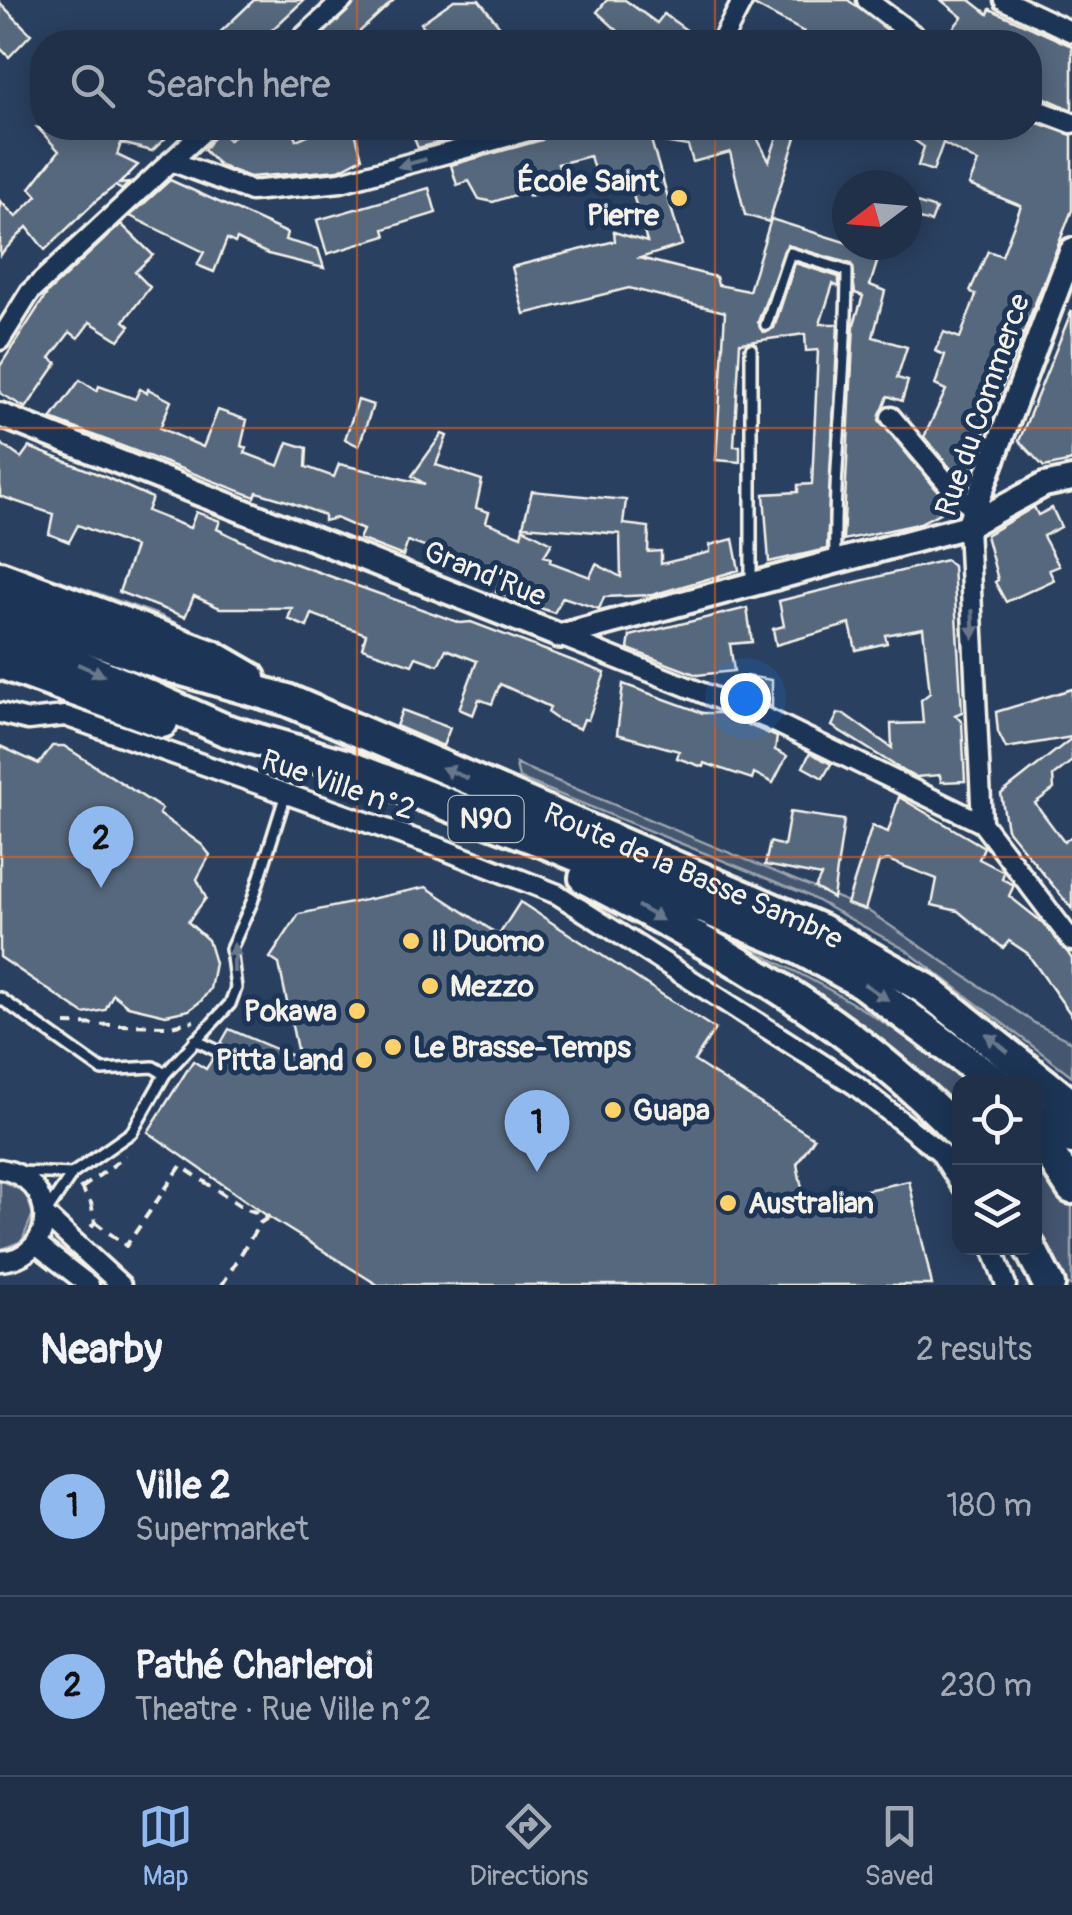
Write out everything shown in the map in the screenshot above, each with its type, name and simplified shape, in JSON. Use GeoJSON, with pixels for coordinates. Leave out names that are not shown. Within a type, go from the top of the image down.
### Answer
{"type":"FeatureCollection","features":[{"type":"Feature","properties":{"kind":"highway"},"geometry":{"type":"LineString","coordinates":[[0,576],[212,656],[287,700]]}},
{"type":"Feature","properties":{"kind":"highway","name":"Route de la Basse Sambre"},"geometry":{"type":"LineString","coordinates":[[0,606],[162,664],[287,700],[858,948],[967,1018],[1072,1106]]}},
{"type":"Feature","properties":{"kind":"highway","name":"Route de la Basse Sambre"},"geometry":{"type":"LineString","coordinates":[[0,636],[58,656],[224,730],[408,789],[828,962],[916,1018],[987,1075]]}},
{"type":"Feature","properties":{"kind":"highway"},"geometry":{"type":"LineString","coordinates":[[0,663],[166,724],[224,730]]}},
{"type":"Feature","properties":{"kind":"highway"},"geometry":{"type":"LineString","coordinates":[[408,789],[632,902],[773,987],[894,1070],[952,1126]]}},
{"type":"Feature","properties":{"kind":"highway"},"geometry":{"type":"LineString","coordinates":[[1042,1119],[1072,1138]]}},
{"type":"Feature","properties":{"kind":"highway"},"geometry":{"type":"LineString","coordinates":[[1042,1142],[1072,1188]]}},
{"type":"Feature","properties":{"kind":"highway"},"geometry":{"type":"LineString","coordinates":[[1034,1255],[1049,1285]]}},
{"type":"Feature","properties":{"kind":"street"},"geometry":{"type":"LineString","coordinates":[[311,30],[343,0]]}},
{"type":"Feature","properties":{"kind":"street"},"geometry":{"type":"LineString","coordinates":[[727,30],[742,0]]}},
{"type":"Feature","properties":{"kind":"street"},"geometry":{"type":"LineString","coordinates":[[867,0],[907,30]]}},
{"type":"Feature","properties":{"kind":"street"},"geometry":{"type":"LineString","coordinates":[[1004,0],[1072,32]]}},
{"type":"Feature","properties":{"kind":"street"},"geometry":{"type":"LineString","coordinates":[[1042,111],[1072,123]]}},
{"type":"Feature","properties":{"kind":"street"},"geometry":{"type":"LineString","coordinates":[[0,340],[30,292],[194,140]]}},
{"type":"Feature","properties":{"kind":"street"},"geometry":{"type":"LineString","coordinates":[[171,161],[251,191],[340,182],[495,140]]}},
{"type":"Feature","properties":{"kind":"street","name":"Rue du Commerce"},"geometry":{"type":"LineString","coordinates":[[982,823],[970,516],[1072,250]]}},
{"type":"Feature","properties":{"kind":"street","name":"Grand'Rue"},"geometry":{"type":"LineString","coordinates":[[0,416],[560,636],[835,564],[1044,485],[1072,479]]}},
{"type":"Feature","properties":{"kind":"street"},"geometry":{"type":"LineString","coordinates":[[891,418],[960,497],[970,516]]}},
{"type":"Feature","properties":{"kind":"street"},"geometry":{"type":"LineString","coordinates":[[560,636],[768,718],[982,823],[1071,940]]}},
{"type":"Feature","properties":{"kind":"street","name":"Rue Ville n°2"},"geometry":{"type":"LineString","coordinates":[[0,713],[28,720],[65,716],[285,797],[440,848],[557,894],[746,1014],[926,1140],[952,1174]]}},
{"type":"Feature","properties":{"kind":"street"},"geometry":{"type":"LineString","coordinates":[[6,1170],[34,1184],[45,1215],[122,1285]]}},
{"type":"Feature","properties":{"kind":"street"},"geometry":{"type":"LineString","coordinates":[[0,1276],[28,1250],[45,1215]]}},
{"type":"Feature","properties":{"kind":"street"},"geometry":{"type":"LineString","coordinates":[[0,1261],[28,1250]]}},
{"type":"Feature","properties":{"kind":"street"},"geometry":{"type":"LineString","coordinates":[[28,1250],[88,1285]]}},
{"type":"Feature","properties":{"kind":"street"},"geometry":{"type":"LineString","coordinates":[[995,1255],[1006,1285]]}},
{"type":"Feature","properties":{"kind":"lane"},"geometry":{"type":"LineString","coordinates":[[766,325],[790,253],[847,272],[847,362],[833,489],[835,564]]}},
{"type":"Feature","properties":{"kind":"lane"},"geometry":{"type":"LineString","coordinates":[[751,349],[751,586]]}},
{"type":"Feature","properties":{"kind":"lane"},"geometry":{"type":"LineString","coordinates":[[45,1215],[72,1174],[132,1132],[164,1074],[218,1016],[236,988],[231,948],[252,902],[285,797]]}},
{"type":"Feature","properties":{"kind":"lane"},"geometry":{"type":"LineString","coordinates":[[0,998],[102,1070],[153,1067],[164,1074]]}},
{"type":"Feature","properties":{"kind":"lane"},"geometry":{"type":"LineString","coordinates":[[195,1040],[226,1056]]}},
{"type":"Feature","properties":{"kind":"lane"},"geometry":{"type":"LineString","coordinates":[[6,1170],[72,1174]]}},
{"type":"Feature","properties":{"kind":"path"},"geometry":{"type":"LineString","coordinates":[[61,1023],[81,1027],[171,1026],[288,1005]]}},
{"type":"Feature","properties":{"kind":"path"},"geometry":{"type":"LineString","coordinates":[[72,1174],[92,1203],[95,1222],[126,1246],[181,1166],[244,1208],[269,1218],[260,1222],[222,1285]]}},
{"type":"Feature","properties":{"kind":"path"},"geometry":{"type":"LineString","coordinates":[[76,1246],[95,1222]]}},
{"type":"Feature","properties":{"kind":"shaded area"},"geometry":{"type":"Polygon","coordinates":[[[0,559],[161,616],[218,643],[0,568],[0,559]]]}},
{"type":"Feature","properties":{"kind":"shaded area"},"geometry":{"type":"Polygon","coordinates":[[[516,764],[867,910],[1036,1024],[1072,1042],[1072,1076],[906,950],[803,893],[519,778],[516,764]]]}},
{"type":"Feature","properties":{"kind":"shaded area"},"geometry":{"type":"Polygon","coordinates":[[[700,925],[838,995],[956,1075],[952,1075],[952,1121],[700,925]]]}},
{"type":"Feature","properties":{"kind":"shaded area"},"geometry":{"type":"Polygon","coordinates":[[[1042,1167],[1072,1203],[1072,1285],[1057,1285],[1042,1254],[1042,1167]]]}},
{"type":"Feature","properties":{"kind":"shaded area"},"geometry":{"type":"Polygon","coordinates":[[[0,1180],[26,1193],[33,1214],[22,1241],[0,1250],[0,1180]]]}},
{"type":"Feature","properties":{"kind":"building"},"geometry":{"type":"Polygon","coordinates":[[[254,0],[304,0],[272,30],[223,30],[254,0]]]}},
{"type":"Feature","properties":{"kind":"building"},"geometry":{"type":"Polygon","coordinates":[[[356,0],[394,0],[361,30],[327,30],[356,0]]]}},
{"type":"Feature","properties":{"kind":"building"},"geometry":{"type":"Polygon","coordinates":[[[454,0],[479,0],[503,30],[426,30],[421,23],[454,0]]]}},
{"type":"Feature","properties":{"kind":"building"},"geometry":{"type":"Polygon","coordinates":[[[607,0],[625,0],[657,23],[664,14],[686,30],[617,30],[597,12],[607,0]]]}},
{"type":"Feature","properties":{"kind":"building"},"geometry":{"type":"Polygon","coordinates":[[[755,0],[848,0],[887,30],[800,30],[754,5],[755,0]]]}},
{"type":"Feature","properties":{"kind":"building"},"geometry":{"type":"Polygon","coordinates":[[[941,0],[970,0],[988,14],[990,9],[1037,30],[952,30],[962,17],[941,0]]]}},
{"type":"Feature","properties":{"kind":"building"},"geometry":{"type":"Polygon","coordinates":[[[0,3],[30,35],[9,57],[0,48],[0,3]]]}},
{"type":"Feature","properties":{"kind":"building"},"geometry":{"type":"Polygon","coordinates":[[[1042,32],[1072,46],[1072,110],[1042,96],[1042,32]]]}},
{"type":"Feature","properties":{"kind":"building"},"geometry":{"type":"Polygon","coordinates":[[[1042,124],[1072,135],[1072,210],[964,484],[924,437],[946,390],[935,385],[945,355],[935,351],[944,332],[960,338],[976,295],[970,291],[988,251],[1002,256],[1021,206],[969,185],[978,162],[943,143],[933,171],[918,166],[924,147],[914,140],[1042,140],[1042,124]]]}},
{"type":"Feature","properties":{"kind":"building"},"geometry":{"type":"Polygon","coordinates":[[[49,140],[163,140],[152,151],[121,143],[117,155],[138,165],[119,184],[129,183],[122,190],[115,186],[97,200],[45,250],[27,227],[0,255],[0,201],[16,217],[37,196],[30,188],[59,151],[49,140]]]}},
{"type":"Feature","properties":{"kind":"building"},"geometry":{"type":"Polygon","coordinates":[[[211,140],[357,140],[362,158],[339,170],[250,177],[220,166],[204,150],[211,140]]]}},
{"type":"Feature","properties":{"kind":"building"},"geometry":{"type":"Polygon","coordinates":[[[415,140],[448,140],[418,148],[415,140]]]}},
{"type":"Feature","properties":{"kind":"building"},"geometry":{"type":"Polygon","coordinates":[[[542,140],[651,140],[682,245],[640,258],[716,277],[718,285],[749,291],[771,219],[832,238],[832,258],[787,245],[758,322],[763,332],[774,328],[795,263],[839,277],[839,287],[833,284],[820,324],[838,324],[827,549],[769,562],[764,494],[798,492],[798,485],[812,484],[818,350],[806,351],[805,334],[740,343],[734,446],[740,446],[740,462],[716,460],[725,312],[629,288],[524,314],[512,267],[615,241],[614,232],[647,242],[630,185],[601,193],[590,156],[558,164],[565,187],[529,196],[527,191],[493,202],[479,199],[469,181],[457,185],[451,165],[542,140]]]}},
{"type":"Feature","properties":{"kind":"building"},"geometry":{"type":"Polygon","coordinates":[[[651,140],[758,140],[769,161],[776,140],[795,140],[769,222],[745,215],[730,152],[693,162],[688,146],[651,140]]]}},
{"type":"Feature","properties":{"kind":"building"},"geometry":{"type":"Polygon","coordinates":[[[170,180],[287,233],[285,240],[318,249],[324,268],[268,254],[237,239],[235,243],[227,239],[214,272],[197,265],[204,252],[130,216],[170,180]]]}},
{"type":"Feature","properties":{"kind":"building"},"geometry":{"type":"Polygon","coordinates":[[[429,188],[436,213],[384,229],[386,236],[327,254],[317,220],[429,188]]]}},
{"type":"Feature","properties":{"kind":"building"},"geometry":{"type":"Polygon","coordinates":[[[922,205],[936,209],[931,222],[922,220],[922,205]]]}},
{"type":"Feature","properties":{"kind":"building"},"geometry":{"type":"Polygon","coordinates":[[[121,224],[153,255],[135,272],[150,287],[124,321],[130,326],[119,340],[90,322],[78,338],[70,332],[50,358],[57,363],[26,408],[0,393],[0,366],[48,292],[121,224]]]}},
{"type":"Feature","properties":{"kind":"building"},"geometry":{"type":"Polygon","coordinates":[[[838,260],[878,260],[870,285],[885,291],[873,337],[907,347],[897,378],[908,381],[902,401],[888,396],[879,420],[951,507],[918,524],[843,540],[854,324],[863,296],[855,293],[851,264],[838,260]]]}},
{"type":"Feature","properties":{"kind":"building"},"geometry":{"type":"Polygon","coordinates":[[[1072,310],[1072,461],[1044,467],[1019,441],[1072,310]]]}},
{"type":"Feature","properties":{"kind":"building"},"geometry":{"type":"Polygon","coordinates":[[[80,380],[97,391],[99,386],[135,399],[140,389],[147,393],[148,389],[171,401],[160,428],[203,447],[218,410],[247,420],[241,446],[247,448],[245,453],[279,466],[288,442],[307,448],[306,467],[334,477],[339,464],[425,484],[412,476],[442,434],[447,436],[436,465],[482,480],[476,508],[489,512],[486,522],[521,536],[523,528],[552,543],[544,556],[551,558],[550,562],[590,577],[596,564],[621,577],[620,534],[523,526],[532,491],[626,500],[623,524],[649,527],[648,552],[661,551],[661,564],[710,552],[710,545],[733,539],[739,570],[652,595],[604,597],[599,609],[563,597],[554,613],[496,592],[502,575],[408,541],[403,556],[359,539],[363,530],[336,518],[324,521],[324,515],[287,501],[257,492],[255,497],[51,419],[80,380]]]}},
{"type":"Feature","properties":{"kind":"building"},"geometry":{"type":"Polygon","coordinates":[[[358,400],[373,405],[359,446],[345,439],[358,400]]]}},
{"type":"Feature","properties":{"kind":"building"},"geometry":{"type":"Polygon","coordinates":[[[0,443],[21,458],[29,447],[103,476],[152,498],[147,511],[190,528],[196,512],[220,521],[217,529],[271,555],[460,623],[471,622],[605,673],[588,720],[584,719],[580,729],[558,720],[548,713],[550,707],[500,684],[492,704],[479,699],[473,715],[459,709],[477,661],[446,649],[438,665],[416,657],[412,665],[362,648],[366,634],[312,614],[307,627],[288,619],[292,608],[220,608],[194,596],[185,617],[119,592],[135,547],[78,525],[69,542],[49,534],[53,514],[0,496],[0,443]]]}},
{"type":"Feature","properties":{"kind":"building"},"geometry":{"type":"Polygon","coordinates":[[[1034,507],[1038,515],[1052,508],[1061,527],[1043,536],[1059,566],[1049,570],[1054,580],[1006,602],[995,582],[998,580],[986,535],[1034,507]]]}},
{"type":"Feature","properties":{"kind":"building"},"geometry":{"type":"Polygon","coordinates":[[[946,560],[953,566],[962,712],[955,715],[962,722],[965,781],[941,782],[940,775],[916,777],[907,773],[832,726],[838,714],[844,714],[892,748],[891,724],[923,723],[921,700],[930,693],[923,628],[885,635],[887,643],[856,650],[850,624],[776,645],[773,629],[784,626],[779,601],[946,560]]]}},
{"type":"Feature","properties":{"kind":"building"},"geometry":{"type":"Polygon","coordinates":[[[747,608],[752,642],[730,644],[734,671],[697,675],[628,649],[630,636],[747,608]]]}},
{"type":"Feature","properties":{"kind":"building"},"geometry":{"type":"Polygon","coordinates":[[[746,676],[772,680],[772,707],[744,696],[746,676]]]}},
{"type":"Feature","properties":{"kind":"building"},"geometry":{"type":"Polygon","coordinates":[[[623,684],[703,713],[720,713],[777,737],[775,750],[787,756],[773,783],[754,773],[752,779],[704,763],[703,767],[677,758],[679,751],[617,734],[623,684]]]}},
{"type":"Feature","properties":{"kind":"building"},"geometry":{"type":"Polygon","coordinates":[[[1072,689],[1072,737],[1006,748],[998,732],[996,712],[1072,689]]]}},
{"type":"Feature","properties":{"kind":"building"},"geometry":{"type":"Polygon","coordinates":[[[402,710],[450,728],[443,746],[396,726],[402,710]]]}},
{"type":"Feature","properties":{"kind":"building"},"geometry":{"type":"Polygon","coordinates":[[[1072,738],[1072,761],[1053,776],[1054,789],[1035,803],[1064,842],[1072,836],[1072,909],[1007,829],[1001,794],[1072,738]]]}},
{"type":"Feature","properties":{"kind":"building"},"geometry":{"type":"Polygon","coordinates":[[[0,746],[39,764],[52,746],[64,746],[162,809],[159,814],[210,855],[197,879],[206,898],[188,922],[208,940],[215,963],[210,989],[201,1001],[189,1010],[166,1015],[128,1006],[113,994],[105,1010],[84,1014],[0,957],[0,746]]]}},
{"type":"Feature","properties":{"kind":"building"},"geometry":{"type":"Polygon","coordinates":[[[810,753],[831,764],[823,778],[803,767],[810,753]]]}},
{"type":"Feature","properties":{"kind":"building"},"geometry":{"type":"Polygon","coordinates":[[[899,797],[984,847],[979,859],[1004,872],[1002,879],[1014,885],[1009,896],[1043,923],[1068,953],[1072,959],[1072,1016],[1027,953],[1009,941],[1003,948],[958,911],[932,905],[937,879],[888,860],[879,862],[865,910],[847,904],[872,826],[888,832],[899,797]]]}},
{"type":"Feature","properties":{"kind":"building"},"geometry":{"type":"Polygon","coordinates":[[[790,812],[844,820],[833,898],[815,888],[821,876],[765,865],[770,842],[784,846],[790,812]]]}},
{"type":"Feature","properties":{"kind":"building"},"geometry":{"type":"Polygon","coordinates":[[[426,887],[499,935],[520,902],[715,1029],[694,1061],[814,1138],[797,1164],[805,1203],[909,1181],[932,1285],[378,1285],[269,1217],[148,1132],[193,1061],[206,1069],[213,1058],[226,1063],[233,1059],[232,1050],[221,1043],[229,1029],[299,1059],[279,964],[270,958],[299,914],[426,887]]]}},
{"type":"Feature","properties":{"kind":"place","name":"École Saint Pierre"},"geometry":{"type":"Point","coordinates":[679,198]}},
{"type":"Feature","properties":{"kind":"place","name":"Pathé Charleroi"},"geometry":{"type":"Point","coordinates":[101,888]}},
{"type":"Feature","properties":{"kind":"place","name":"Il Duomo"},"geometry":{"type":"Point","coordinates":[411,941]}},
{"type":"Feature","properties":{"kind":"place","name":"Mezzo"},"geometry":{"type":"Point","coordinates":[430,986]}},
{"type":"Feature","properties":{"kind":"place","name":"Pokawa"},"geometry":{"type":"Point","coordinates":[357,1011]}},
{"type":"Feature","properties":{"kind":"place","name":"Le Brasse-Temps"},"geometry":{"type":"Point","coordinates":[393,1047]}},
{"type":"Feature","properties":{"kind":"place","name":"Pitta Land"},"geometry":{"type":"Point","coordinates":[364,1060]}},
{"type":"Feature","properties":{"kind":"place","name":"Guapa"},"geometry":{"type":"Point","coordinates":[613,1110]}},
{"type":"Feature","properties":{"kind":"place","name":"Ville 2"},"geometry":{"type":"Point","coordinates":[537,1172]}},
{"type":"Feature","properties":{"kind":"place","name":"Australian"},"geometry":{"type":"Point","coordinates":[728,1203]}}]}
